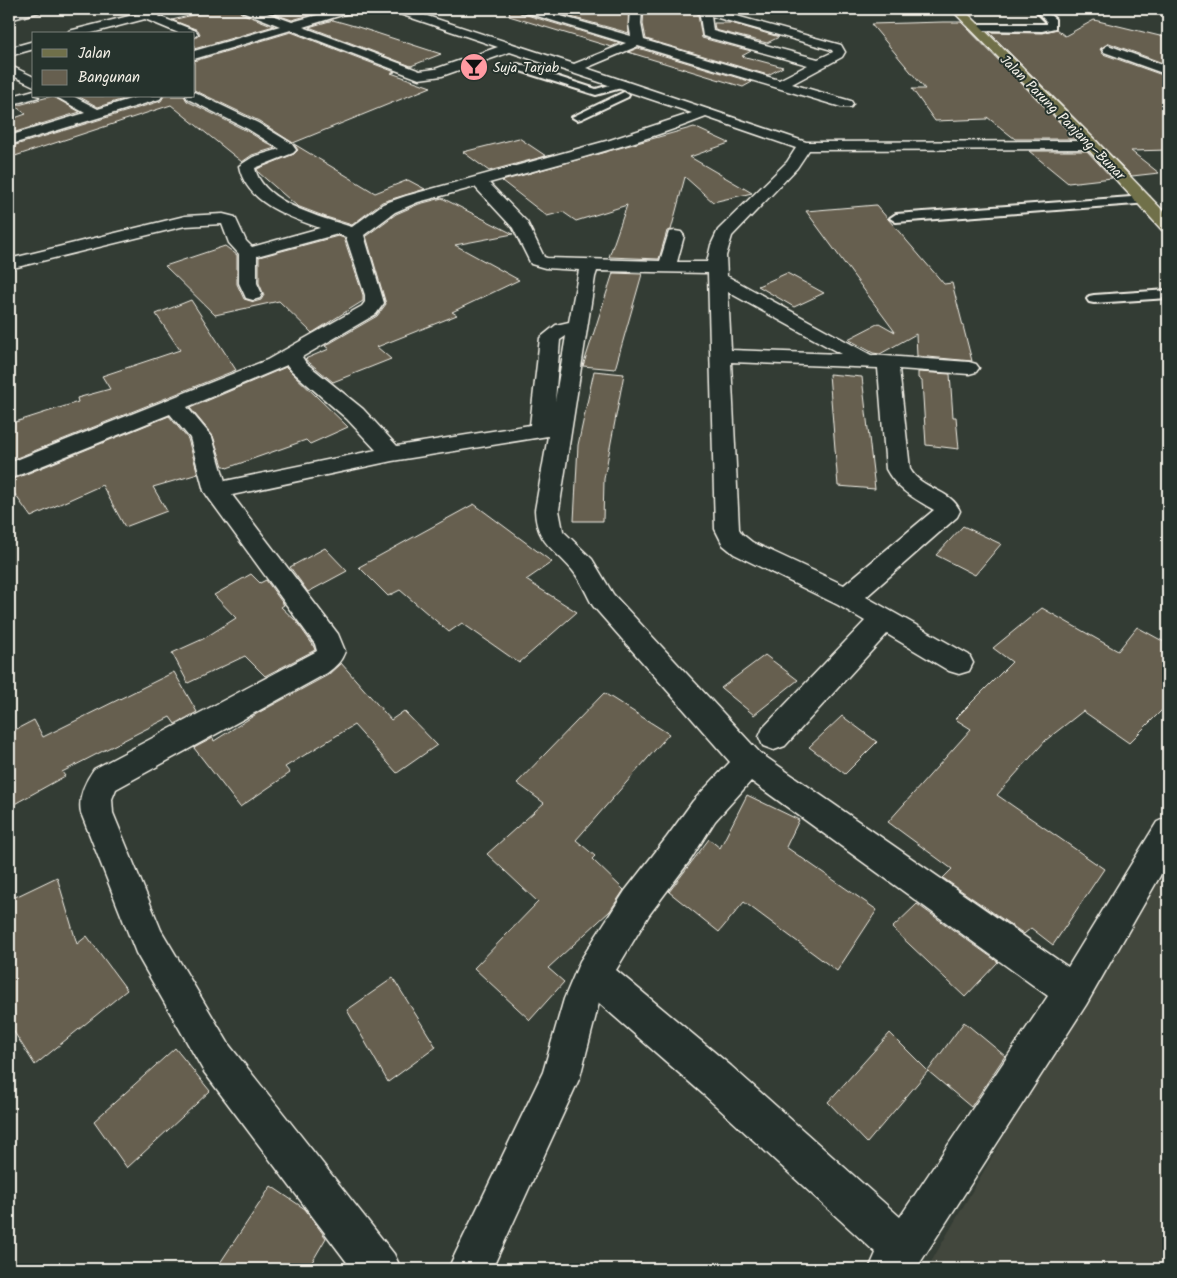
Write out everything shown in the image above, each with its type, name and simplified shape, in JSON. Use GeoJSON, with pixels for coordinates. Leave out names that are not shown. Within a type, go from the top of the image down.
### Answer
{"type":"FeatureCollection","features":[{"type":"Feature","properties":{"kind":"main road","name":"Jalan Parung Panjang–Bunar"},"geometry":{"type":"LineString","coordinates":[[957,9],[1092,145],[1168,226]]}},
{"type":"Feature","properties":{"kind":"street"},"geometry":{"type":"LineString","coordinates":[[9,16],[39,9]]}},
{"type":"Feature","properties":{"kind":"street"},"geometry":{"type":"LineString","coordinates":[[82,32],[170,9]]}},
{"type":"Feature","properties":{"kind":"street"},"geometry":{"type":"LineString","coordinates":[[246,9],[419,75],[437,73],[511,47]]}},
{"type":"Feature","properties":{"kind":"street"},"geometry":{"type":"LineString","coordinates":[[195,55],[351,9]]}},
{"type":"Feature","properties":{"kind":"street"},"geometry":{"type":"LineString","coordinates":[[395,9],[593,73],[805,146],[1092,145]]}},
{"type":"Feature","properties":{"kind":"street"},"geometry":{"type":"LineString","coordinates":[[525,9],[846,104]]}},
{"type":"Feature","properties":{"kind":"street"},"geometry":{"type":"LineString","coordinates":[[636,9],[635,24],[638,42]]}},
{"type":"Feature","properties":{"kind":"street"},"geometry":{"type":"LineString","coordinates":[[781,84],[820,64],[838,54],[837,48],[705,10],[705,30],[707,33],[820,64]]}},
{"type":"Feature","properties":{"kind":"street"},"geometry":{"type":"LineString","coordinates":[[146,15],[188,32]]}},
{"type":"Feature","properties":{"kind":"street"},"geometry":{"type":"LineString","coordinates":[[195,35],[223,47]]}},
{"type":"Feature","properties":{"kind":"street"},"geometry":{"type":"LineString","coordinates":[[576,68],[638,42]]}},
{"type":"Feature","properties":{"kind":"street"},"geometry":{"type":"LineString","coordinates":[[9,52],[32,46]]}},
{"type":"Feature","properties":{"kind":"street"},"geometry":{"type":"LineString","coordinates":[[1108,49],[1168,71]]}},
{"type":"Feature","properties":{"kind":"street"},"geometry":{"type":"LineString","coordinates":[[9,69],[32,81]]}},
{"type":"Feature","properties":{"kind":"street"},"geometry":{"type":"LineString","coordinates":[[9,101],[32,95]]}},
{"type":"Feature","properties":{"kind":"street"},"geometry":{"type":"LineString","coordinates":[[195,97],[253,126],[286,146],[288,150],[285,152],[258,160],[247,166],[250,181],[265,195],[293,212],[348,231]]}},
{"type":"Feature","properties":{"kind":"street"},"geometry":{"type":"LineString","coordinates":[[66,98],[97,114]]}},
{"type":"Feature","properties":{"kind":"street"},"geometry":{"type":"LineString","coordinates":[[9,141],[149,98]]}},
{"type":"Feature","properties":{"kind":"street"},"geometry":{"type":"LineString","coordinates":[[248,253],[348,231],[371,220],[389,208],[412,199],[634,137],[707,112]]}},
{"type":"Feature","properties":{"kind":"street"},"geometry":{"type":"LineString","coordinates":[[805,146],[792,165],[724,234],[720,242],[716,273],[722,356],[727,529],[732,539],[743,548],[847,598],[959,664]]}},
{"type":"Feature","properties":{"kind":"street"},"geometry":{"type":"LineString","coordinates":[[477,180],[521,226],[537,260],[545,263],[667,266],[716,273],[878,362]]}},
{"type":"Feature","properties":{"kind":"street"},"geometry":{"type":"LineString","coordinates":[[9,264],[185,221],[222,219],[229,221],[238,244],[248,253],[248,283],[253,294]]}},
{"type":"Feature","properties":{"kind":"street"},"geometry":{"type":"LineString","coordinates":[[9,471],[240,379],[290,355],[369,310],[375,303],[348,231]]}},
{"type":"Feature","properties":{"kind":"street"},"geometry":{"type":"LineString","coordinates":[[667,266],[675,236]]}},
{"type":"Feature","properties":{"kind":"street"},"geometry":{"type":"LineString","coordinates":[[590,265],[578,327],[564,329],[550,338],[551,428],[547,525],[551,535],[579,561],[593,578],[602,599],[749,762],[1073,992]]}},
{"type":"Feature","properties":{"kind":"street"},"geometry":{"type":"LineString","coordinates":[[290,355],[299,366],[355,414],[392,454]]}},
{"type":"Feature","properties":{"kind":"street"},"geometry":{"type":"LineString","coordinates":[[722,356],[878,362],[969,368]]}},
{"type":"Feature","properties":{"kind":"street"},"geometry":{"type":"LineString","coordinates":[[847,598],[948,511],[946,506],[902,479],[898,469],[878,362]]}},
{"type":"Feature","properties":{"kind":"street"},"geometry":{"type":"LineString","coordinates":[[174,405],[201,437],[216,490],[328,641],[331,651],[329,657],[317,665],[105,779],[97,791],[94,802],[148,941],[216,1059],[379,1269]]}},
{"type":"Feature","properties":{"kind":"street"},"geometry":{"type":"LineString","coordinates":[[216,490],[392,454],[551,428]]}},
{"type":"Feature","properties":{"kind":"street"},"geometry":{"type":"LineString","coordinates":[[774,737],[883,620]]}},
{"type":"Feature","properties":{"kind":"street"},"geometry":{"type":"LineString","coordinates":[[470,1269],[561,1077],[582,999],[592,974],[637,903],[679,848],[704,810],[749,762]]}},
{"type":"Feature","properties":{"kind":"street"},"geometry":{"type":"LineString","coordinates":[[592,974],[725,1087],[897,1258],[1073,992],[1168,832]]}},
{"type":"Feature","properties":{"kind":"lane"},"geometry":{"type":"LineString","coordinates":[[974,27],[1042,28],[1052,26],[1052,21],[1038,9]]}},
{"type":"Feature","properties":{"kind":"lane"},"geometry":{"type":"LineString","coordinates":[[545,58],[518,67],[566,84],[596,92],[631,87]]}},
{"type":"Feature","properties":{"kind":"lane"},"geometry":{"type":"LineString","coordinates":[[566,84],[593,73]]}},
{"type":"Feature","properties":{"kind":"lane"},"geometry":{"type":"LineString","coordinates":[[577,117],[631,87]]}},
{"type":"Feature","properties":{"kind":"lane"},"geometry":{"type":"LineString","coordinates":[[896,218],[1145,200]]}},
{"type":"Feature","properties":{"kind":"lane"},"geometry":{"type":"LineString","coordinates":[[1094,300],[1168,294]]}},
{"type":"Feature","properties":{"kind":"shaded area"},"geometry":{"type":"Polygon","coordinates":[[[1168,853],[1168,1269],[927,1269],[1168,853]]]}},
{"type":"Feature","properties":{"kind":"building"},"geometry":{"type":"Polygon","coordinates":[[[218,9],[238,9],[241,13],[274,26],[195,49],[195,38],[200,34],[198,30],[172,20],[218,9]]]}},
{"type":"Feature","properties":{"kind":"building"},"geometry":{"type":"Polygon","coordinates":[[[261,9],[293,9],[313,14],[292,20],[261,9]]]}},
{"type":"Feature","properties":{"kind":"building"},"geometry":{"type":"Polygon","coordinates":[[[510,9],[517,9],[520,13],[620,43],[611,47],[509,16],[510,9]]]}},
{"type":"Feature","properties":{"kind":"building"},"geometry":{"type":"Polygon","coordinates":[[[542,9],[628,9],[629,33],[542,9]]]}},
{"type":"Feature","properties":{"kind":"building"},"geometry":{"type":"Polygon","coordinates":[[[644,9],[697,9],[702,38],[751,51],[742,56],[783,67],[768,75],[646,39],[643,24],[644,9]]]}},
{"type":"Feature","properties":{"kind":"building"},"geometry":{"type":"Polygon","coordinates":[[[333,20],[441,54],[411,66],[309,27],[333,20]]]}},
{"type":"Feature","properties":{"kind":"building"},"geometry":{"type":"Polygon","coordinates":[[[1094,20],[1168,38],[1168,65],[1109,43],[1100,49],[1103,54],[1168,77],[1168,150],[1131,151],[1159,173],[1132,176],[989,32],[1042,33],[1056,29],[1065,36],[1094,20]]]}},
{"type":"Feature","properties":{"kind":"building"},"geometry":{"type":"Polygon","coordinates":[[[961,22],[1076,139],[1015,139],[987,117],[987,119],[935,121],[912,89],[925,89],[871,24],[961,22]]]}},
{"type":"Feature","properties":{"kind":"building"},"geometry":{"type":"Polygon","coordinates":[[[714,23],[731,23],[779,37],[767,43],[715,30],[714,23]]]}},
{"type":"Feature","properties":{"kind":"building"},"geometry":{"type":"Polygon","coordinates":[[[291,32],[395,72],[391,73],[431,87],[293,143],[259,121],[195,90],[195,61],[291,32]]]}},
{"type":"Feature","properties":{"kind":"building"},"geometry":{"type":"Polygon","coordinates":[[[638,48],[752,82],[743,87],[628,52],[638,48]]]}},
{"type":"Feature","properties":{"kind":"building"},"geometry":{"type":"Polygon","coordinates":[[[45,98],[56,98],[80,112],[9,134],[9,120],[26,114],[15,106],[45,98]]]}},
{"type":"Feature","properties":{"kind":"building"},"geometry":{"type":"Polygon","coordinates":[[[82,98],[127,98],[98,107],[82,98]]]}},
{"type":"Feature","properties":{"kind":"building"},"geometry":{"type":"Polygon","coordinates":[[[163,98],[185,98],[187,101],[247,131],[275,148],[252,155],[242,162],[171,105],[9,158],[9,147],[161,101],[163,98]]]}},
{"type":"Feature","properties":{"kind":"building"},"geometry":{"type":"Polygon","coordinates":[[[694,127],[729,143],[690,157],[752,193],[713,202],[685,177],[671,230],[667,231],[659,259],[609,257],[627,205],[576,221],[563,212],[547,216],[502,181],[694,127]]]}},
{"type":"Feature","properties":{"kind":"building"},"geometry":{"type":"Polygon","coordinates":[[[519,138],[546,156],[489,171],[463,152],[519,138]]]}},
{"type":"Feature","properties":{"kind":"building"},"geometry":{"type":"Polygon","coordinates":[[[294,144],[375,193],[408,180],[425,189],[382,202],[352,225],[326,217],[297,206],[259,173],[257,169],[294,154],[298,150],[294,144]]]}},
{"type":"Feature","properties":{"kind":"building"},"geometry":{"type":"Polygon","coordinates":[[[1029,151],[1087,151],[1112,178],[1068,183],[1029,151]]]}},
{"type":"Feature","properties":{"kind":"building"},"geometry":{"type":"Polygon","coordinates":[[[442,198],[513,234],[455,245],[519,280],[452,312],[457,315],[377,347],[391,359],[333,382],[305,359],[329,349],[325,346],[377,316],[386,304],[366,236],[396,214],[419,204],[442,198]]]}},
{"type":"Feature","properties":{"kind":"building"},"geometry":{"type":"Polygon","coordinates":[[[876,205],[944,284],[952,283],[972,361],[917,356],[916,334],[880,354],[873,353],[848,339],[879,323],[895,332],[806,211],[876,205]]]}},
{"type":"Feature","properties":{"kind":"building"},"geometry":{"type":"Polygon","coordinates":[[[338,236],[344,238],[363,295],[363,301],[312,333],[279,301],[215,315],[165,266],[225,246],[237,255],[237,284],[244,299],[254,302],[261,300],[264,295],[259,283],[259,257],[338,236]]]}},
{"type":"Feature","properties":{"kind":"building"},"geometry":{"type":"Polygon","coordinates":[[[613,273],[642,274],[615,369],[583,366],[613,273]]]}},
{"type":"Feature","properties":{"kind":"building"},"geometry":{"type":"Polygon","coordinates":[[[787,273],[824,293],[794,307],[758,286],[787,273]]]}},
{"type":"Feature","properties":{"kind":"building"},"geometry":{"type":"Polygon","coordinates":[[[191,300],[236,370],[9,461],[9,424],[78,402],[77,398],[110,389],[102,376],[180,350],[156,314],[191,300]]]}},
{"type":"Feature","properties":{"kind":"building"},"geometry":{"type":"Polygon","coordinates":[[[286,367],[348,427],[310,444],[306,440],[227,468],[223,466],[213,436],[190,408],[286,367]]]}},
{"type":"Feature","properties":{"kind":"building"},"geometry":{"type":"Polygon","coordinates":[[[594,371],[624,374],[604,479],[603,521],[574,521],[578,445],[594,371]]]}},
{"type":"Feature","properties":{"kind":"building"},"geometry":{"type":"Polygon","coordinates":[[[918,372],[950,374],[953,417],[956,417],[959,449],[926,445],[922,381],[918,378],[918,372]]]}},
{"type":"Feature","properties":{"kind":"building"},"geometry":{"type":"Polygon","coordinates":[[[829,374],[862,377],[875,489],[838,486],[829,374]]]}},
{"type":"Feature","properties":{"kind":"building"},"geometry":{"type":"Polygon","coordinates":[[[169,416],[188,439],[198,474],[153,487],[167,511],[125,527],[102,485],[31,517],[9,486],[9,481],[169,416]]]}},
{"type":"Feature","properties":{"kind":"building"},"geometry":{"type":"Polygon","coordinates":[[[474,504],[552,562],[526,580],[577,612],[519,663],[462,623],[449,632],[400,590],[388,596],[359,567],[474,504]]]}},
{"type":"Feature","properties":{"kind":"building"},"geometry":{"type":"Polygon","coordinates":[[[963,526],[1001,544],[975,575],[936,555],[963,526]]]}},
{"type":"Feature","properties":{"kind":"building"},"geometry":{"type":"Polygon","coordinates":[[[325,548],[347,571],[308,592],[290,567],[325,548]]]}},
{"type":"Feature","properties":{"kind":"building"},"geometry":{"type":"Polygon","coordinates":[[[251,574],[260,583],[266,580],[284,605],[281,607],[296,621],[315,650],[265,676],[245,656],[188,683],[172,653],[203,639],[236,618],[214,595],[251,574]]]}},
{"type":"Feature","properties":{"kind":"building"},"geometry":{"type":"Polygon","coordinates":[[[1042,608],[1118,651],[1137,627],[1168,644],[1168,704],[1129,743],[1083,711],[1046,740],[997,795],[1104,869],[1053,945],[1031,928],[1024,934],[943,878],[952,869],[888,822],[971,729],[955,719],[1012,662],[993,648],[1042,608]]]}},
{"type":"Feature","properties":{"kind":"building"},"geometry":{"type":"Polygon","coordinates":[[[765,655],[798,680],[754,715],[721,688],[765,655]]]}},
{"type":"Feature","properties":{"kind":"building"},"geometry":{"type":"Polygon","coordinates":[[[341,663],[391,720],[404,711],[437,745],[397,773],[354,725],[285,767],[290,773],[240,807],[194,748],[213,738],[214,741],[258,713],[328,675],[341,663]]]}},
{"type":"Feature","properties":{"kind":"building"},"geometry":{"type":"Polygon","coordinates":[[[174,672],[197,712],[175,724],[170,717],[138,733],[62,772],[65,776],[9,807],[9,733],[34,720],[43,737],[174,672]]]}},
{"type":"Feature","properties":{"kind":"building"},"geometry":{"type":"Polygon","coordinates":[[[604,693],[669,734],[576,840],[595,856],[592,859],[624,890],[610,911],[548,968],[564,982],[530,1020],[474,968],[538,902],[487,854],[544,803],[517,783],[604,693]]]}},
{"type":"Feature","properties":{"kind":"building"},"geometry":{"type":"Polygon","coordinates":[[[842,716],[877,742],[845,774],[809,747],[842,716]]]}},
{"type":"Feature","properties":{"kind":"building"},"geometry":{"type":"Polygon","coordinates":[[[747,795],[799,820],[786,847],[877,910],[837,971],[744,902],[719,932],[669,892],[709,839],[720,848],[747,795]]]}},
{"type":"Feature","properties":{"kind":"building"},"geometry":{"type":"Polygon","coordinates":[[[57,877],[77,944],[87,936],[127,990],[35,1065],[9,1024],[9,900],[57,877]]]}},
{"type":"Feature","properties":{"kind":"building"},"geometry":{"type":"Polygon","coordinates":[[[917,904],[998,962],[965,997],[892,928],[917,904]]]}},
{"type":"Feature","properties":{"kind":"building"},"geometry":{"type":"Polygon","coordinates":[[[393,978],[436,1047],[388,1082],[347,1010],[393,978]]]}},
{"type":"Feature","properties":{"kind":"building"},"geometry":{"type":"Polygon","coordinates":[[[964,1022],[1005,1056],[971,1107],[928,1071],[964,1022]]]}},
{"type":"Feature","properties":{"kind":"building"},"geometry":{"type":"Polygon","coordinates":[[[890,1033],[928,1071],[867,1143],[828,1102],[890,1033]]]}},
{"type":"Feature","properties":{"kind":"building"},"geometry":{"type":"Polygon","coordinates":[[[175,1048],[210,1091],[127,1168],[94,1121],[175,1048]]]}},
{"type":"Feature","properties":{"kind":"building"},"geometry":{"type":"Polygon","coordinates":[[[271,1186],[305,1209],[326,1238],[308,1269],[216,1269],[271,1186]]]}},
{"type":"Feature","properties":{"kind":"place","name":"Suja Tarjab"},"geometry":{"type":"Point","coordinates":[474,67]}}]}
